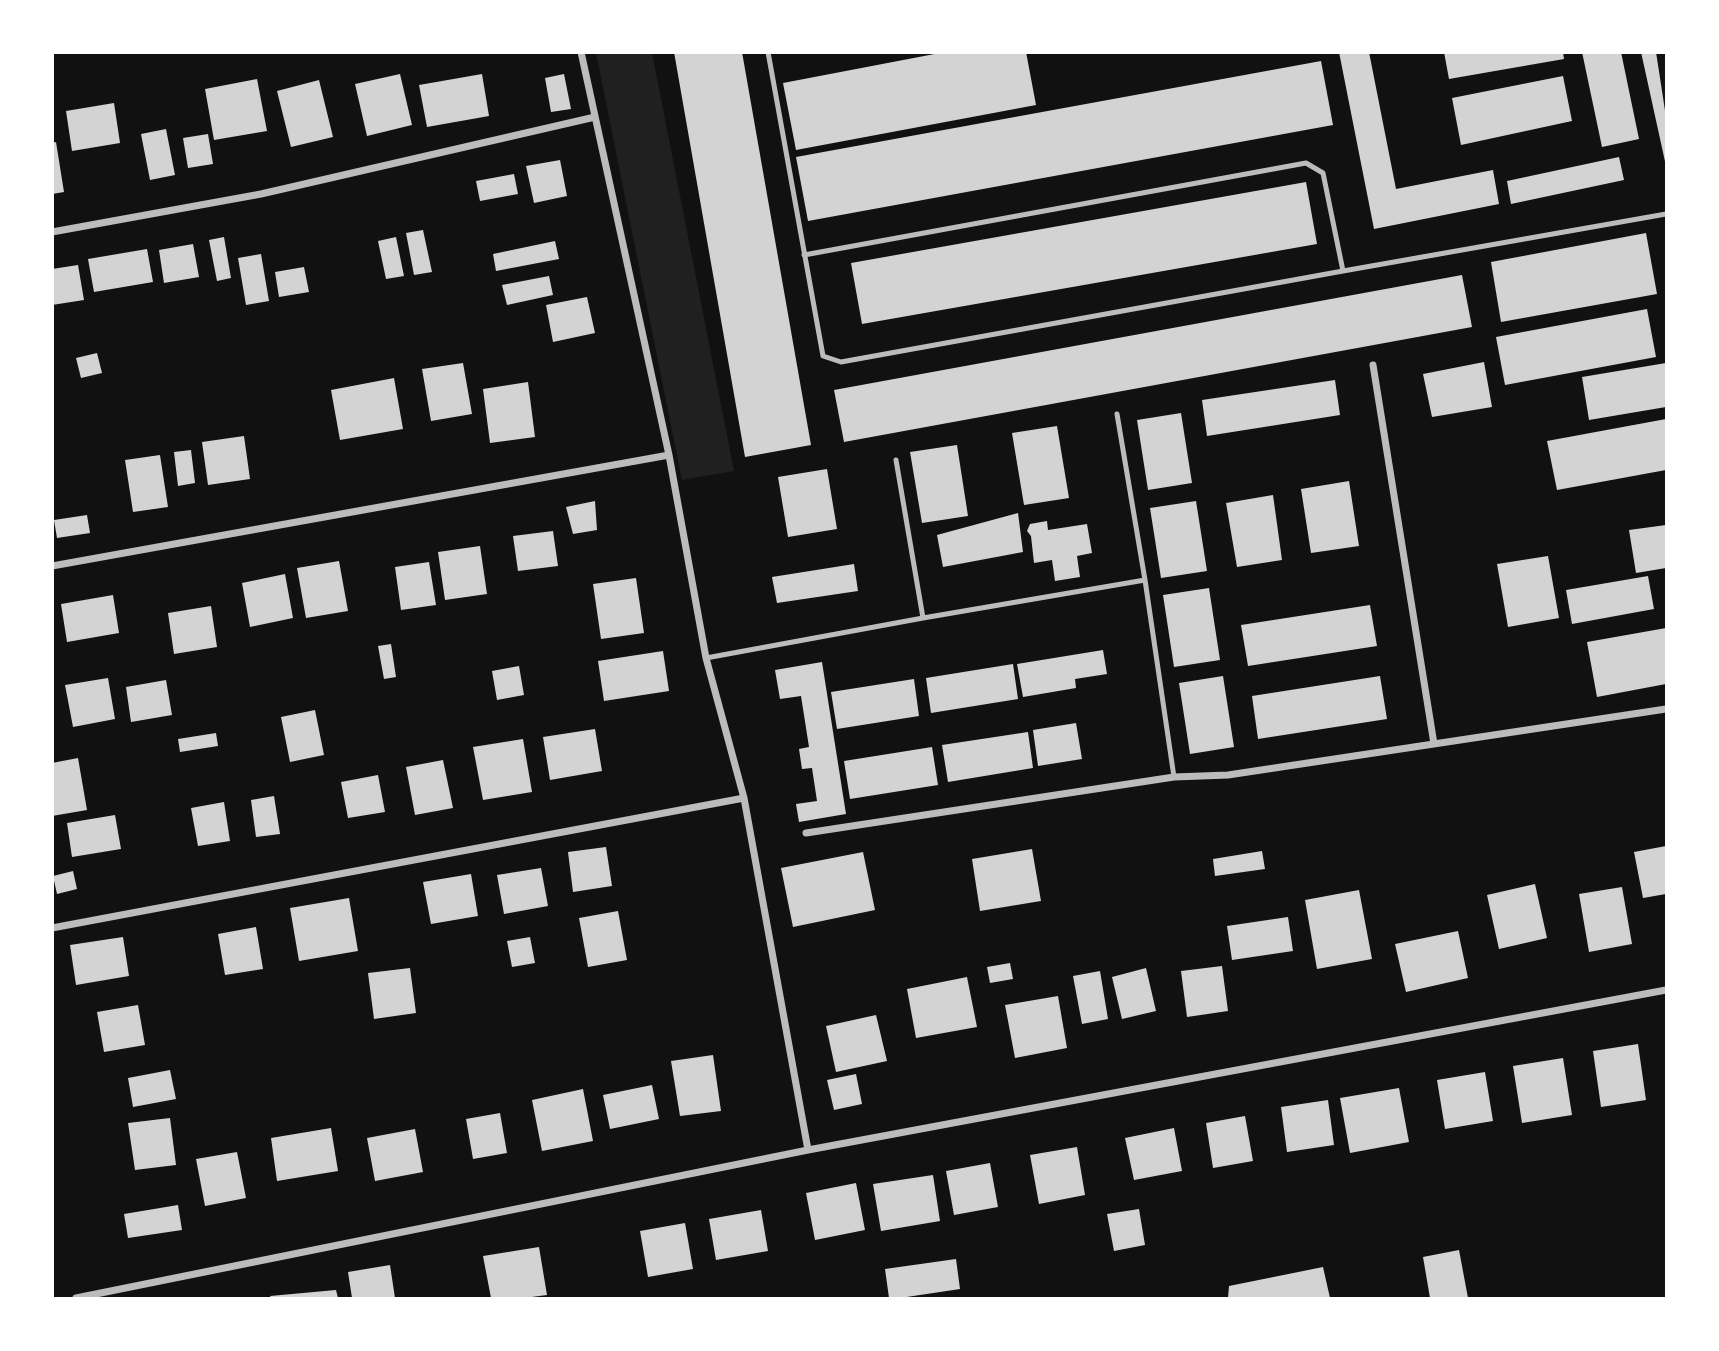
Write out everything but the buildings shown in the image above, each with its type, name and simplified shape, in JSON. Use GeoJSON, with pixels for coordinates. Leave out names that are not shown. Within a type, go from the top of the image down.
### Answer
{"type":"FeatureCollection","features":[{"type":"Feature","properties":{"kind":"street"},"geometry":{"type":"LineString","coordinates":[[581,52],[669,455],[706,658],[744,798],[808,1150]]}},
{"type":"Feature","properties":{"kind":"street"},"geometry":{"type":"LineString","coordinates":[[52,232],[261,194],[594,117]]}},
{"type":"Feature","properties":{"kind":"street"},"geometry":{"type":"LineString","coordinates":[[1373,365],[1434,744]]}},
{"type":"Feature","properties":{"kind":"street"},"geometry":{"type":"LineString","coordinates":[[52,566],[669,455]]}},
{"type":"Feature","properties":{"kind":"street"},"geometry":{"type":"LineString","coordinates":[[806,832],[1174,777],[1228,775],[1667,709]]}},
{"type":"Feature","properties":{"kind":"street"},"geometry":{"type":"LineString","coordinates":[[52,928],[744,798]]}},
{"type":"Feature","properties":{"kind":"street"},"geometry":{"type":"LineString","coordinates":[[76,1298],[808,1150],[1667,990]]}},
{"type":"Feature","properties":{"kind":"lane"},"geometry":{"type":"LineString","coordinates":[[768,52],[822,356],[841,362],[1667,215]]}},
{"type":"Feature","properties":{"kind":"lane"},"geometry":{"type":"LineString","coordinates":[[804,255],[1306,163],[1323,173],[1343,271]]}},
{"type":"Feature","properties":{"kind":"lane"},"geometry":{"type":"LineString","coordinates":[[1117,414],[1174,777]]}},
{"type":"Feature","properties":{"kind":"lane"},"geometry":{"type":"LineString","coordinates":[[896,460],[923,618]]}},
{"type":"Feature","properties":{"kind":"lane"},"geometry":{"type":"LineString","coordinates":[[706,658],[1145,580]]}},
{"type":"Feature","properties":{"kind":"shaded area"},"geometry":{"type":"Polygon","coordinates":[[[596,53],[652,53],[734,471],[682,480],[596,53]]]}}]}
